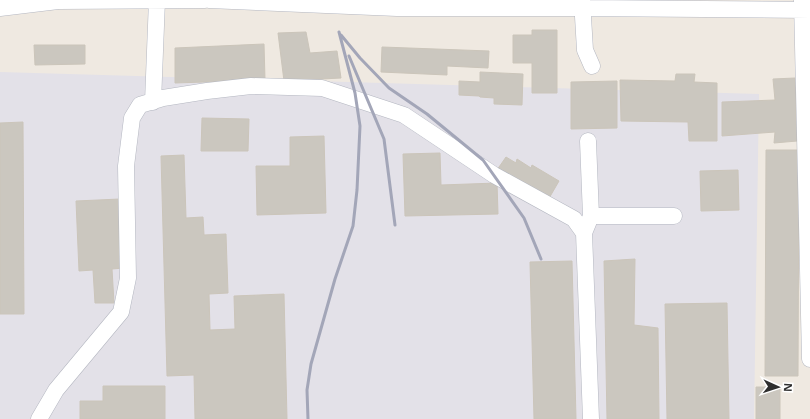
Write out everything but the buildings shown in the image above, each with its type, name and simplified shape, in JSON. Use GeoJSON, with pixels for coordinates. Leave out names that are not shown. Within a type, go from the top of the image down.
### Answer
{"type":"FeatureCollection","features":[{"type":"Feature","properties":{"kind":"street"},"geometry":{"type":"LineString","coordinates":[[152,102],[157,0]]}},
{"type":"Feature","properties":{"kind":"street"},"geometry":{"type":"LineString","coordinates":[[0,8],[58,1],[205,0]]}},
{"type":"Feature","properties":{"kind":"street"},"geometry":{"type":"LineString","coordinates":[[209,0],[341,5],[582,4],[804,7],[810,358]]}},
{"type":"Feature","properties":{"kind":"street"},"geometry":{"type":"LineString","coordinates":[[582,4],[585,50],[592,66]]}},
{"type":"Feature","properties":{"kind":"street"},"geometry":{"type":"LineString","coordinates":[[39,419],[56,390],[121,312],[128,278],[126,166],[132,118],[140,105],[163,98],[251,86],[322,88],[404,115],[494,175],[574,219],[584,233]]}},
{"type":"Feature","properties":{"kind":"street"},"geometry":{"type":"LineString","coordinates":[[588,141],[591,216],[584,233],[591,419]]}},
{"type":"Feature","properties":{"kind":"street"},"geometry":{"type":"LineString","coordinates":[[591,216],[674,216]]}},
{"type":"Feature","properties":{"kind":"shaded area"},"geometry":{"type":"Polygon","coordinates":[[[0,72],[759,94],[754,419],[0,419],[0,72]]]}},
{"type":"Feature","properties":{"kind":"railway"},"geometry":{"type":"LineString","coordinates":[[308,419],[307,390],[311,364],[335,279],[353,226],[357,190],[360,126],[355,93],[339,32]]}},
{"type":"Feature","properties":{"kind":"railway"},"geometry":{"type":"LineString","coordinates":[[341,35],[360,58],[389,88],[427,114],[483,160],[524,218],[541,259]]}},
{"type":"Feature","properties":{"kind":"railway"},"geometry":{"type":"LineString","coordinates":[[349,56],[384,139],[395,225]]}}]}
